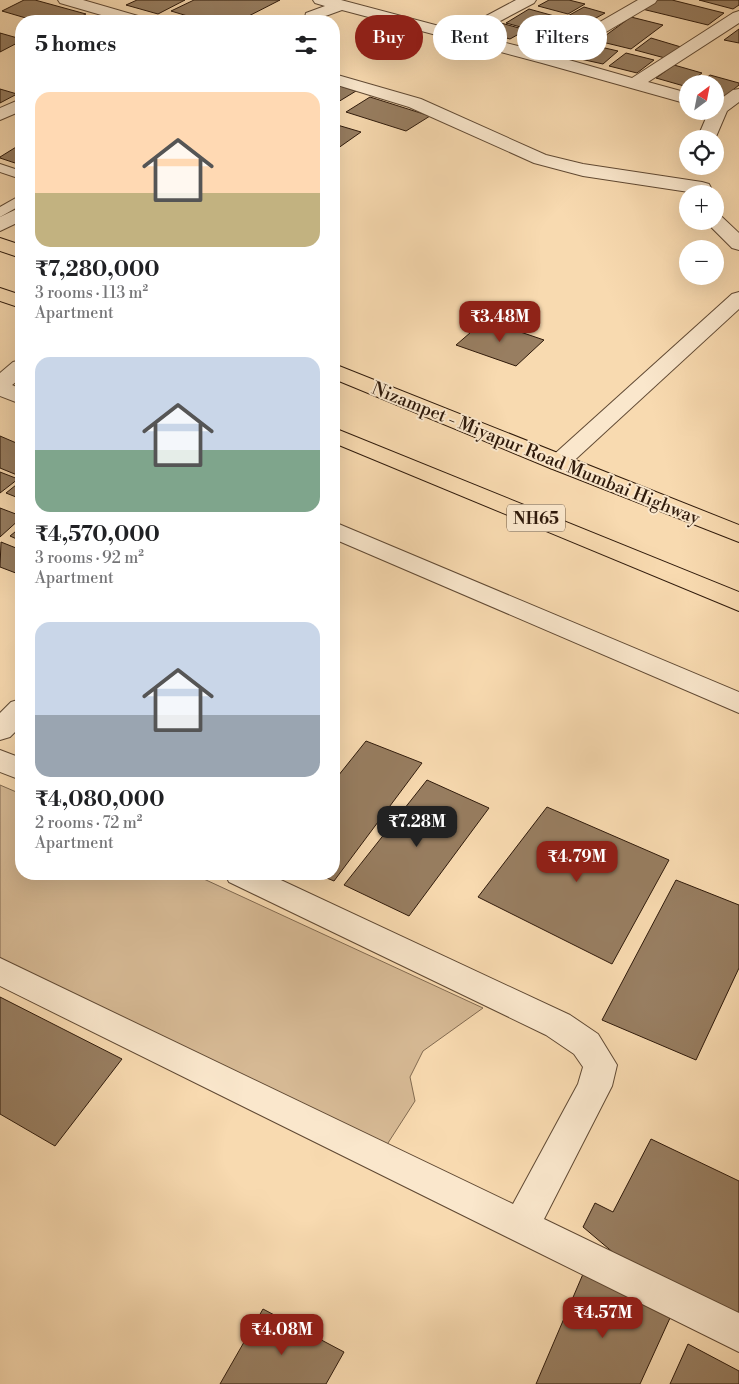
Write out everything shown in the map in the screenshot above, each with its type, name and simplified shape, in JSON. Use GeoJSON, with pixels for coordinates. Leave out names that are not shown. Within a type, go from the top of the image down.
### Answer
{"type":"FeatureCollection","features":[{"type":"Feature","properties":{"kind":"highway"},"geometry":{"type":"LineString","coordinates":[[0,244],[15,250]]}},
{"type":"Feature","properties":{"kind":"highway"},"geometry":{"type":"LineString","coordinates":[[0,294],[15,300]]}},
{"type":"Feature","properties":{"kind":"highway","name":"Nizampet - Miyapur Road Mumbai Highway"},"geometry":{"type":"LineString","coordinates":[[340,373],[558,463],[739,534]]}},
{"type":"Feature","properties":{"kind":"highway","name":"NH65"},"geometry":{"type":"LineString","coordinates":[[340,436],[739,602]]}},
{"type":"Feature","properties":{"kind":"street"},"geometry":{"type":"LineString","coordinates":[[66,0],[118,15]]}},
{"type":"Feature","properties":{"kind":"street"},"geometry":{"type":"LineString","coordinates":[[321,0],[433,29]]}},
{"type":"Feature","properties":{"kind":"street"},"geometry":{"type":"LineString","coordinates":[[500,15],[528,0]]}},
{"type":"Feature","properties":{"kind":"street"},"geometry":{"type":"LineString","coordinates":[[607,25],[649,0]]}},
{"type":"Feature","properties":{"kind":"street"},"geometry":{"type":"LineString","coordinates":[[315,15],[341,5]]}},
{"type":"Feature","properties":{"kind":"street"},"geometry":{"type":"LineString","coordinates":[[634,84],[739,16]]}},
{"type":"Feature","properties":{"kind":"street"},"geometry":{"type":"LineString","coordinates":[[548,60],[679,96]]}},
{"type":"Feature","properties":{"kind":"street"},"geometry":{"type":"LineString","coordinates":[[340,81],[415,104],[540,159],[583,170],[679,187]]}},
{"type":"Feature","properties":{"kind":"street"},"geometry":{"type":"LineString","coordinates":[[724,104],[739,94]]}},
{"type":"Feature","properties":{"kind":"street"},"geometry":{"type":"LineString","coordinates":[[0,115],[15,107]]}},
{"type":"Feature","properties":{"kind":"street"},"geometry":{"type":"LineString","coordinates":[[724,110],[739,114]]}},
{"type":"Feature","properties":{"kind":"street"},"geometry":{"type":"LineString","coordinates":[[0,225],[15,216]]}},
{"type":"Feature","properties":{"kind":"street"},"geometry":{"type":"LineString","coordinates":[[724,230],[739,244]]}},
{"type":"Feature","properties":{"kind":"street"},"geometry":{"type":"LineString","coordinates":[[558,463],[739,298]]}},
{"type":"Feature","properties":{"kind":"street"},"geometry":{"type":"LineString","coordinates":[[0,384],[15,372]]}},
{"type":"Feature","properties":{"kind":"street"},"geometry":{"type":"LineString","coordinates":[[0,388],[15,394]]}},
{"type":"Feature","properties":{"kind":"street"},"geometry":{"type":"LineString","coordinates":[[340,533],[739,703]]}},
{"type":"Feature","properties":{"kind":"street"},"geometry":{"type":"LineString","coordinates":[[0,730],[15,715]]}},
{"type":"Feature","properties":{"kind":"street"},"geometry":{"type":"LineString","coordinates":[[0,760],[15,767]]}},
{"type":"Feature","properties":{"kind":"street"},"geometry":{"type":"LineString","coordinates":[[253,880],[558,1025],[586,1044],[600,1064],[595,1086],[521,1226]]}},
{"type":"Feature","properties":{"kind":"street"},"geometry":{"type":"LineString","coordinates":[[0,971],[739,1333]]}},
{"type":"Feature","properties":{"kind":"lane"},"geometry":{"type":"LineString","coordinates":[[0,168],[15,173]]}},
{"type":"Feature","properties":{"kind":"lane"},"geometry":{"type":"LineString","coordinates":[[0,213],[15,203]]}},
{"type":"Feature","properties":{"kind":"shaded area"},"geometry":{"type":"Polygon","coordinates":[[[0,785],[15,791],[15,880],[206,880],[483,1008],[423,1051],[410,1077],[415,1101],[379,1157],[0,967],[0,785]]]}},
{"type":"Feature","properties":{"kind":"building"},"geometry":{"type":"Polygon","coordinates":[[[24,0],[35,0],[86,14],[16,15],[2,11],[24,0]]]}},
{"type":"Feature","properties":{"kind":"building"},"geometry":{"type":"Polygon","coordinates":[[[137,0],[185,0],[158,14],[126,5],[137,0]]]}},
{"type":"Feature","properties":{"kind":"building"},"geometry":{"type":"Polygon","coordinates":[[[194,0],[280,0],[251,15],[184,15],[171,11],[194,0]]]}},
{"type":"Feature","properties":{"kind":"building"},"geometry":{"type":"Polygon","coordinates":[[[549,0],[569,0],[585,4],[568,14],[538,6],[549,0]]]}},
{"type":"Feature","properties":{"kind":"building"},"geometry":{"type":"Polygon","coordinates":[[[654,0],[672,0],[724,13],[708,25],[642,9],[654,0]]]}},
{"type":"Feature","properties":{"kind":"building"},"geometry":{"type":"Polygon","coordinates":[[[699,0],[739,0],[739,5],[733,9],[699,0]]]}},
{"type":"Feature","properties":{"kind":"building"},"geometry":{"type":"Polygon","coordinates":[[[584,7],[605,13],[601,15],[570,15],[584,7]]]}},
{"type":"Feature","properties":{"kind":"building"},"geometry":{"type":"Polygon","coordinates":[[[529,9],[551,15],[519,15],[529,9]]]}},
{"type":"Feature","properties":{"kind":"building"},"geometry":{"type":"Polygon","coordinates":[[[517,16],[517,26],[507,22],[517,16]]]}},
{"type":"Feature","properties":{"kind":"building"},"geometry":{"type":"Polygon","coordinates":[[[631,17],[663,25],[631,49],[607,43],[607,34],[631,17]]]}},
{"type":"Feature","properties":{"kind":"building"},"geometry":{"type":"Polygon","coordinates":[[[507,25],[517,27],[517,35],[510,39],[507,38],[507,25]]]}},
{"type":"Feature","properties":{"kind":"building"},"geometry":{"type":"Polygon","coordinates":[[[739,29],[739,43],[724,40],[739,29]]]}},
{"type":"Feature","properties":{"kind":"building"},"geometry":{"type":"Polygon","coordinates":[[[0,33],[15,37],[15,44],[0,52],[0,33]]]}},
{"type":"Feature","properties":{"kind":"building"},"geometry":{"type":"Polygon","coordinates":[[[651,38],[681,47],[665,58],[635,50],[651,38]]]}},
{"type":"Feature","properties":{"kind":"building"},"geometry":{"type":"Polygon","coordinates":[[[607,48],[618,51],[603,64],[585,60],[607,60],[607,48]]]}},
{"type":"Feature","properties":{"kind":"building"},"geometry":{"type":"Polygon","coordinates":[[[626,53],[654,60],[637,73],[609,66],[626,53]]]}},
{"type":"Feature","properties":{"kind":"building"},"geometry":{"type":"Polygon","coordinates":[[[674,65],[702,73],[699,75],[679,75],[679,85],[656,78],[674,65]]]}},
{"type":"Feature","properties":{"kind":"building"},"geometry":{"type":"Polygon","coordinates":[[[724,79],[739,83],[724,97],[724,79]]]}},
{"type":"Feature","properties":{"kind":"building"},"geometry":{"type":"Polygon","coordinates":[[[340,86],[356,91],[340,101],[340,86]]]}},
{"type":"Feature","properties":{"kind":"building"},"geometry":{"type":"Polygon","coordinates":[[[0,89],[15,93],[15,95],[0,103],[0,89]]]}},
{"type":"Feature","properties":{"kind":"building"},"geometry":{"type":"Polygon","coordinates":[[[370,97],[430,116],[406,131],[346,112],[370,97]]]}},
{"type":"Feature","properties":{"kind":"building"},"geometry":{"type":"Polygon","coordinates":[[[340,126],[361,132],[340,147],[340,126]]]}},
{"type":"Feature","properties":{"kind":"building"},"geometry":{"type":"Polygon","coordinates":[[[15,148],[15,163],[0,157],[15,148]]]}},
{"type":"Feature","properties":{"kind":"building"},"geometry":{"type":"Polygon","coordinates":[[[485,320],[544,340],[516,366],[456,345],[485,320]]]}},
{"type":"Feature","properties":{"kind":"building"},"geometry":{"type":"Polygon","coordinates":[[[0,436],[15,442],[15,474],[0,468],[0,436]]]}},
{"type":"Feature","properties":{"kind":"building"},"geometry":{"type":"Polygon","coordinates":[[[0,472],[15,478],[15,481],[0,493],[0,472]]]}},
{"type":"Feature","properties":{"kind":"building"},"geometry":{"type":"Polygon","coordinates":[[[15,486],[15,497],[6,493],[15,486]]]}},
{"type":"Feature","properties":{"kind":"building"},"geometry":{"type":"Polygon","coordinates":[[[0,508],[15,514],[15,523],[0,537],[0,508]]]}},
{"type":"Feature","properties":{"kind":"building"},"geometry":{"type":"Polygon","coordinates":[[[15,532],[15,538],[10,536],[15,532]]]}},
{"type":"Feature","properties":{"kind":"building"},"geometry":{"type":"Polygon","coordinates":[[[1,542],[15,548],[15,573],[0,567],[1,542]]]}},
{"type":"Feature","properties":{"kind":"building"},"geometry":{"type":"Polygon","coordinates":[[[366,741],[422,763],[340,873],[340,774],[366,741]]]}},
{"type":"Feature","properties":{"kind":"building"},"geometry":{"type":"Polygon","coordinates":[[[427,780],[489,808],[409,916],[344,885],[427,780]]]}},
{"type":"Feature","properties":{"kind":"building"},"geometry":{"type":"Polygon","coordinates":[[[547,807],[669,860],[612,964],[478,897],[547,807]]]}},
{"type":"Feature","properties":{"kind":"building"},"geometry":{"type":"Polygon","coordinates":[[[676,880],[739,905],[739,968],[696,1060],[602,1020],[676,880]]]}},
{"type":"Feature","properties":{"kind":"building"},"geometry":{"type":"Polygon","coordinates":[[[0,997],[122,1059],[55,1146],[0,1114],[0,997]]]}},
{"type":"Feature","properties":{"kind":"building"},"geometry":{"type":"Polygon","coordinates":[[[651,1139],[739,1181],[739,1320],[622,1260],[583,1227],[595,1203],[613,1212],[651,1139]]]}},
{"type":"Feature","properties":{"kind":"building"},"geometry":{"type":"Polygon","coordinates":[[[583,1274],[670,1318],[640,1384],[536,1384],[583,1274]]]}},
{"type":"Feature","properties":{"kind":"building"},"geometry":{"type":"Polygon","coordinates":[[[263,1309],[344,1352],[326,1384],[220,1384],[263,1309]]]}},
{"type":"Feature","properties":{"kind":"building"},"geometry":{"type":"Polygon","coordinates":[[[688,1344],[739,1371],[739,1384],[670,1384],[688,1344]]]}}]}
